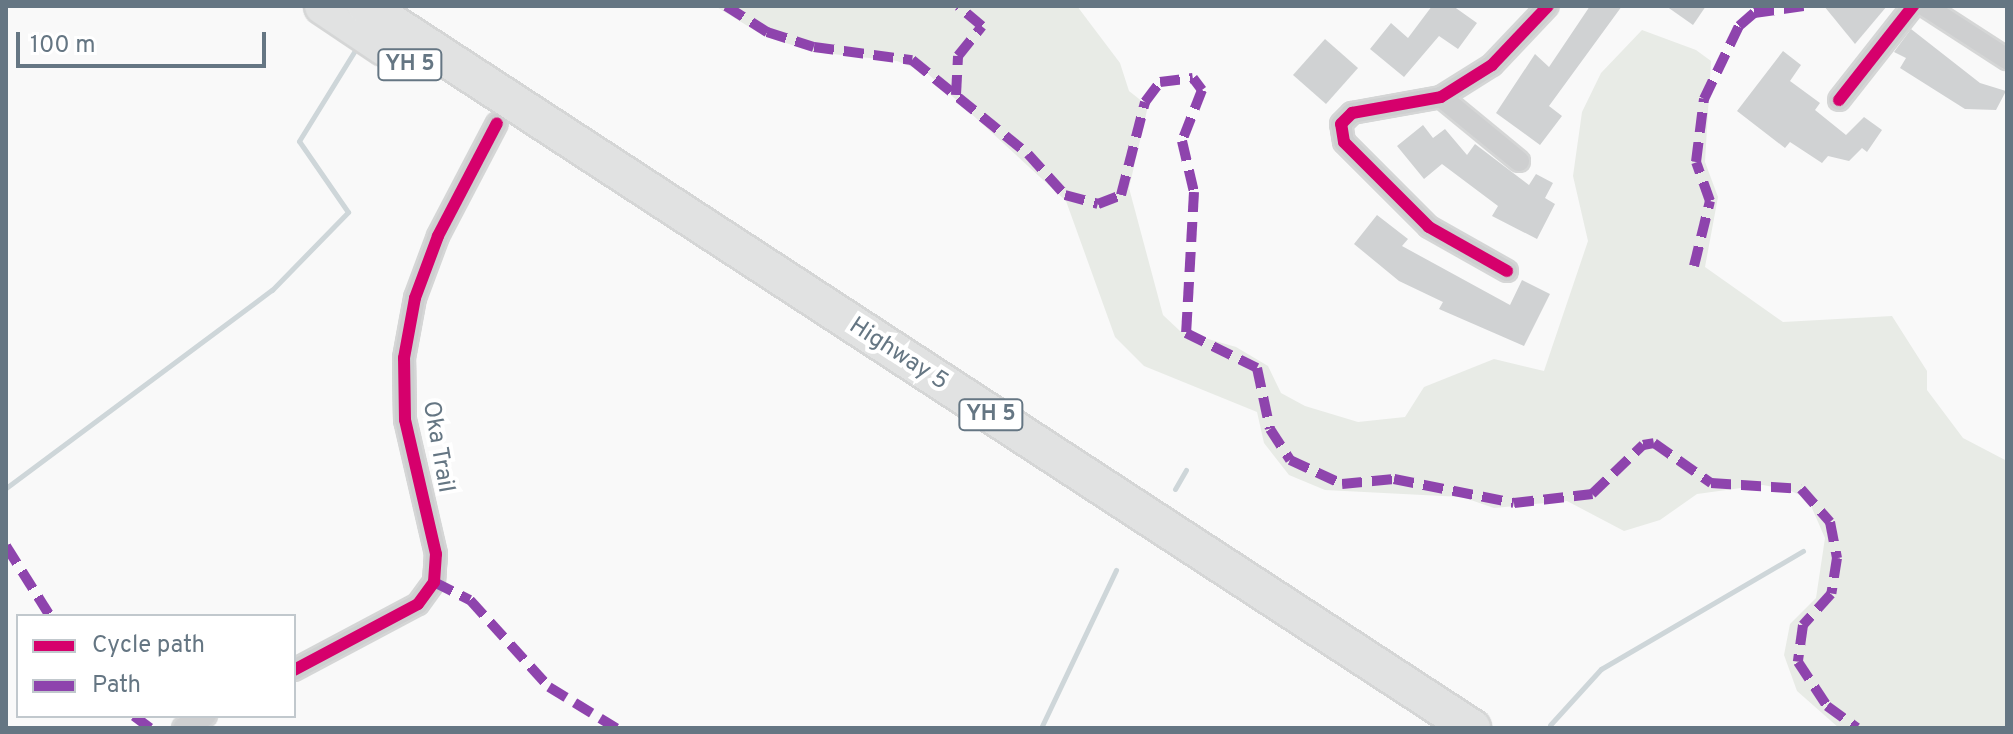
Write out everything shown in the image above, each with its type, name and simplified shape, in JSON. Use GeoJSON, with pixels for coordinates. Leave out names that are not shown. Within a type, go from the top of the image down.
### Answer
{"type":"FeatureCollection","features":[{"type":"Feature","properties":{"kind":"highway","name":"Highway 5"},"geometry":{"type":"LineString","coordinates":[[323,6],[497,123],[1428,728]]}},
{"type":"Feature","properties":{"kind":"highway","name":"Highway 5"},"geometry":{"type":"LineString","coordinates":[[366,6],[1472,728]]}},
{"type":"Feature","properties":{"kind":"street"},"geometry":{"type":"LineString","coordinates":[[1507,271],[1429,227],[1344,142],[1341,124],[1352,113],[1441,97],[1492,65],[1548,6]]}},
{"type":"Feature","properties":{"kind":"street"},"geometry":{"type":"LineString","coordinates":[[1839,100],[1913,6]]}},
{"type":"Feature","properties":{"kind":"street"},"geometry":{"type":"LineString","coordinates":[[1925,6],[2007,59]]}},
{"type":"Feature","properties":{"kind":"street"},"geometry":{"type":"LineString","coordinates":[[1441,97],[1519,161]]}},
{"type":"Feature","properties":{"kind":"street","name":"Oka Trail"},"geometry":{"type":"LineString","coordinates":[[296,669],[418,604],[434,582],[436,554],[405,420],[404,358],[415,298],[438,236],[497,123]]}},
{"type":"Feature","properties":{"kind":"street"},"geometry":{"type":"LineString","coordinates":[[183,728],[202,718]]}},
{"type":"Feature","properties":{"kind":"shaded area"},"geometry":{"type":"Polygon","coordinates":[[[715,6],[1077,6],[1120,63],[1129,91],[1148,106],[1129,188],[1163,315],[1180,331],[1236,347],[1268,366],[1281,393],[1305,406],[1358,422],[1405,417],[1424,387],[1494,359],[1544,371],[1588,241],[1573,176],[1582,112],[1601,73],[1642,30],[1696,50],[1711,61],[1705,162],[1718,197],[1705,267],[1783,322],[1892,316],[1927,371],[1927,390],[1963,438],[2007,461],[2007,728],[1839,728],[1797,691],[1784,655],[1790,624],[1816,598],[1825,538],[1808,499],[1789,490],[1763,485],[1697,494],[1660,520],[1624,531],[1567,501],[1494,508],[1462,497],[1325,490],[1289,475],[1264,443],[1257,412],[1144,366],[1115,337],[1066,201],[927,73],[897,61],[814,52],[764,36],[715,6]]]}},
{"type":"Feature","properties":{"kind":"building"},"geometry":{"type":"Polygon","coordinates":[[[1432,6],[1453,6],[1477,23],[1458,49],[1439,36],[1404,77],[1370,49],[1391,23],[1408,38],[1432,6]]]}},
{"type":"Feature","properties":{"kind":"building"},"geometry":{"type":"Polygon","coordinates":[[[1590,6],[1622,6],[1549,106],[1562,116],[1540,145],[1496,113],[1535,54],[1549,67],[1590,6]]]}},
{"type":"Feature","properties":{"kind":"building"},"geometry":{"type":"Polygon","coordinates":[[[1666,6],[1706,6],[1693,25],[1666,6]]]}},
{"type":"Feature","properties":{"kind":"building"},"geometry":{"type":"Polygon","coordinates":[[[1824,6],[1887,6],[1855,44],[1824,6]]]}},
{"type":"Feature","properties":{"kind":"building"},"geometry":{"type":"Polygon","coordinates":[[[1911,29],[1980,83],[2006,91],[1996,110],[1965,109],[1900,68],[1906,58],[1894,52],[1911,29]]]}},
{"type":"Feature","properties":{"kind":"building"},"geometry":{"type":"Polygon","coordinates":[[[1325,39],[1358,68],[1326,104],[1293,75],[1325,39]]]}},
{"type":"Feature","properties":{"kind":"building"},"geometry":{"type":"Polygon","coordinates":[[[1783,51],[1801,65],[1790,81],[1820,103],[1815,110],[1846,135],[1864,117],[1882,130],[1867,152],[1862,148],[1849,161],[1828,156],[1822,163],[1790,142],[1785,148],[1737,111],[1783,51]]]}},
{"type":"Feature","properties":{"kind":"building"},"geometry":{"type":"Polygon","coordinates":[[[1423,125],[1433,138],[1445,129],[1467,155],[1475,144],[1529,185],[1536,174],[1553,183],[1545,198],[1555,204],[1537,239],[1492,216],[1498,206],[1442,164],[1424,179],[1397,146],[1423,125]]]}},
{"type":"Feature","properties":{"kind":"building"},"geometry":{"type":"Polygon","coordinates":[[[1377,215],[1408,239],[1402,246],[1510,305],[1522,280],[1550,294],[1524,346],[1439,309],[1443,302],[1399,281],[1354,244],[1377,215]]]}},
{"type":"Feature","properties":{"kind":"waterway"},"geometry":{"type":"LineString","coordinates":[[6,488],[272,290],[348,212],[299,141],[359,44]]}},
{"type":"Feature","properties":{"kind":"waterway"},"geometry":{"type":"LineString","coordinates":[[1175,489],[1186,470]]}},
{"type":"Feature","properties":{"kind":"waterway"},"geometry":{"type":"LineString","coordinates":[[1550,725],[1601,669],[1803,551]]}},
{"type":"Feature","properties":{"kind":"waterway"},"geometry":{"type":"LineString","coordinates":[[1041,728],[1116,570]]}},
{"type":"Feature","properties":{"kind":"marked path"},"geometry":{"type":"LineString","coordinates":[[726,6],[767,32],[814,47],[912,60],[1028,154],[1065,195],[1098,204],[1121,195],[1145,102],[1160,82],[1193,78],[1202,90],[1182,141],[1194,192],[1186,333],[1257,368],[1270,429],[1290,460],[1342,484],[1394,479],[1514,503],[1592,494],[1643,445],[1654,443],[1711,483],[1801,489],[1830,522],[1837,558],[1831,594],[1803,625],[1798,662],[1827,706],[1857,728]]}},
{"type":"Feature","properties":{"kind":"marked path"},"geometry":{"type":"LineString","coordinates":[[956,95],[958,56],[982,26],[958,6]]}},
{"type":"Feature","properties":{"kind":"marked path"},"geometry":{"type":"LineString","coordinates":[[1694,266],[1710,201],[1696,162],[1704,99],[1739,26],[1754,13],[1804,6]]}},
{"type":"Feature","properties":{"kind":"marked path"},"geometry":{"type":"LineString","coordinates":[[6,546],[49,614]]}},
{"type":"Feature","properties":{"kind":"marked path"},"geometry":{"type":"LineString","coordinates":[[434,582],[470,600],[549,687],[616,728]]}},
{"type":"Feature","properties":{"kind":"marked path"},"geometry":{"type":"LineString","coordinates":[[137,718],[150,728]]}},
{"type":"Feature","properties":{"kind":"cycle path"},"geometry":{"type":"LineString","coordinates":[[1507,271],[1429,227],[1344,142],[1341,124],[1352,113],[1441,97],[1492,65],[1548,6]]}},
{"type":"Feature","properties":{"kind":"cycle path"},"geometry":{"type":"LineString","coordinates":[[1839,100],[1913,6]]}},
{"type":"Feature","properties":{"kind":"cycle path"},"geometry":{"type":"LineString","coordinates":[[296,669],[418,604],[434,582],[436,554],[405,420],[404,358],[415,298],[438,236],[497,123]]}}]}
